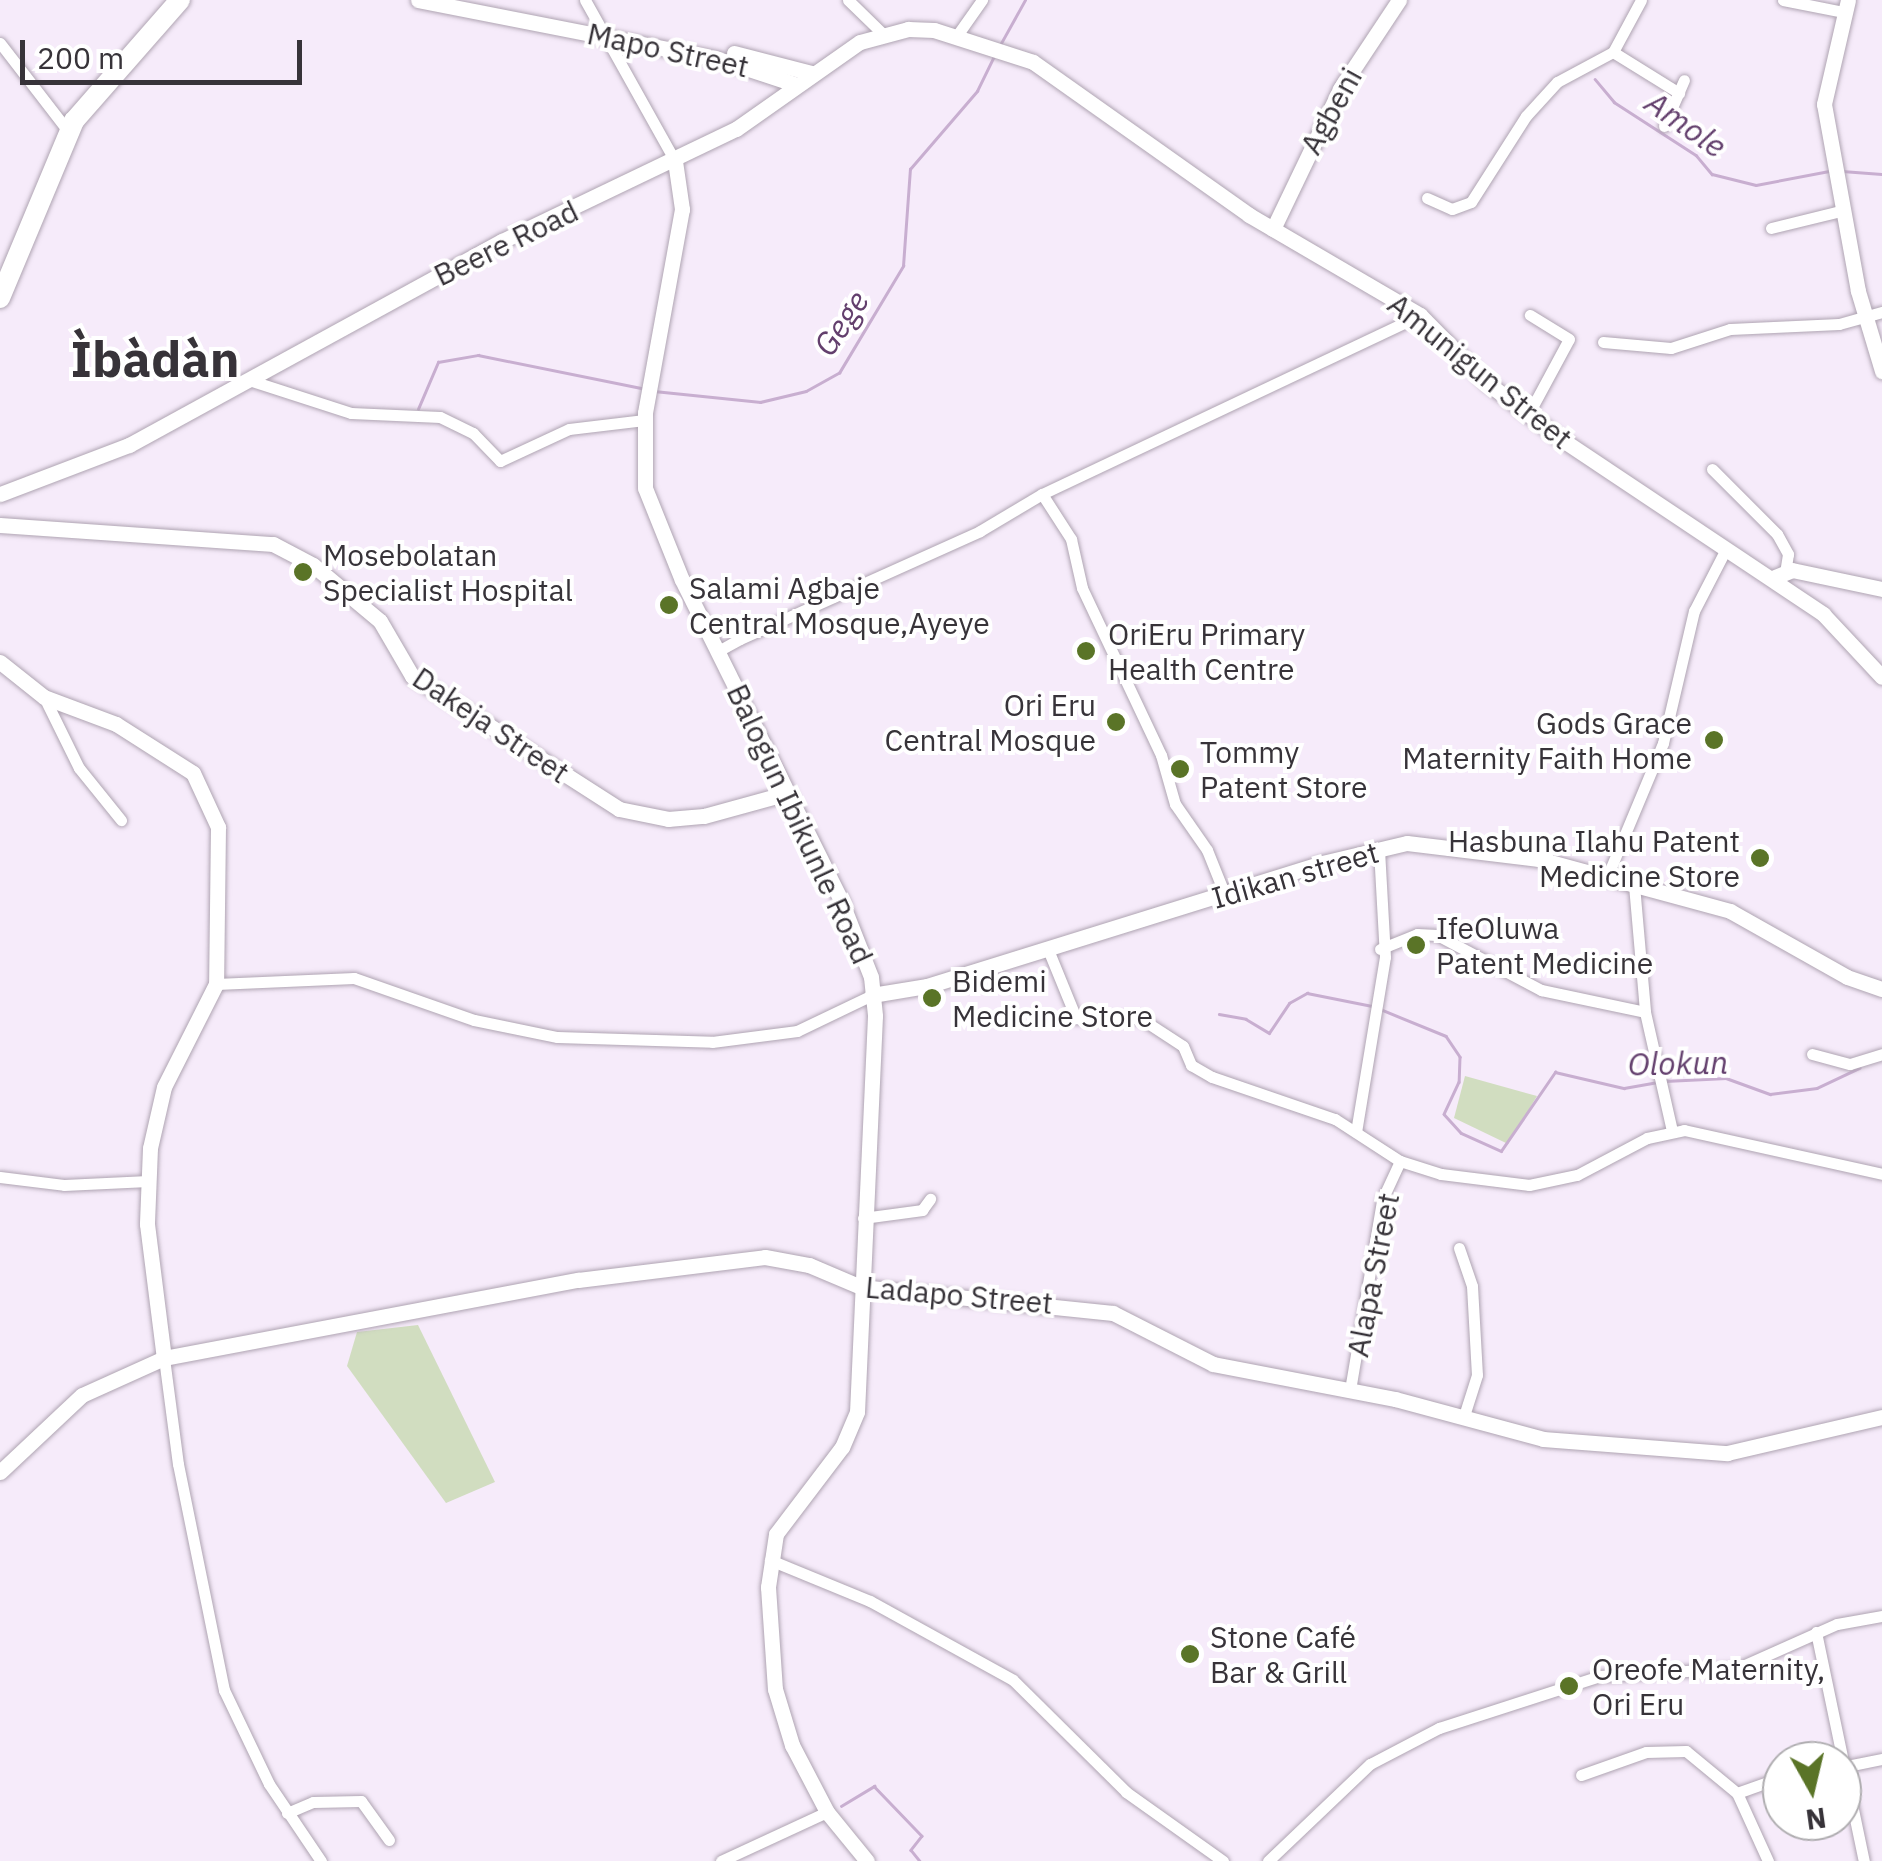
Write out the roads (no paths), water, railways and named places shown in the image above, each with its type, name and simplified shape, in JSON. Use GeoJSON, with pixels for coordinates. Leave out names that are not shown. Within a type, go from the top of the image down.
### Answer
{"type":"FeatureCollection","features":[{"type":"Feature","properties":{"kind":"highway"},"geometry":{"type":"LineString","coordinates":[[0,276],[64,126],[165,0]]}},
{"type":"Feature","properties":{"kind":"highway"},"geometry":{"type":"LineString","coordinates":[[0,298],[64,126],[180,0]]}},
{"type":"Feature","properties":{"kind":"main road","name":"Mapo Street"},"geometry":{"type":"LineString","coordinates":[[418,0],[600,31],[812,74]]}},
{"type":"Feature","properties":{"kind":"main road","name":"Mapo Street"},"geometry":{"type":"LineString","coordinates":[[462,0],[750,66],[797,85]]}},
{"type":"Feature","properties":{"kind":"main road","name":"Agbeni"},"geometry":{"type":"LineString","coordinates":[[1273,229],[1340,89],[1399,0]]}},
{"type":"Feature","properties":{"kind":"main road"},"geometry":{"type":"LineString","coordinates":[[1846,6],[1824,79],[1832,171],[1864,318],[1882,370]]}},
{"type":"Feature","properties":{"kind":"main road","name":"Beere Road"},"geometry":{"type":"LineString","coordinates":[[0,494],[116,451],[252,381],[502,241],[675,161],[736,129],[812,74],[883,34],[908,29],[958,34],[1011,54]]}},
{"type":"Feature","properties":{"kind":"main road","name":"Amunigun Street"},"geometry":{"type":"LineString","coordinates":[[1011,54],[1056,77],[1273,229],[1420,315],[1528,414],[1726,550],[1780,574],[1854,643],[1882,677]]}},
{"type":"Feature","properties":{"kind":"main road","name":"Balogun Ibikunle Road"},"geometry":{"type":"LineString","coordinates":[[675,161],[680,236],[645,416],[645,488],[784,794],[842,902],[872,996],[860,1384],[852,1430],[786,1514],[770,1560],[776,1690],[792,1746],[826,1812],[867,1861]]}},
{"type":"Feature","properties":{"kind":"main road","name":"Dakeja Street"},"geometry":{"type":"LineString","coordinates":[[0,525],[273,544],[313,565],[380,621],[412,676],[619,809],[668,819],[704,816],[784,794]]}},
{"type":"Feature","properties":{"kind":"main road"},"geometry":{"type":"LineString","coordinates":[[1780,574],[1882,589]]}},
{"type":"Feature","properties":{"kind":"main road"},"geometry":{"type":"LineString","coordinates":[[0,662],[44,697],[134,734],[204,786],[220,854],[216,984],[158,1103],[148,1181],[164,1358]]}},
{"type":"Feature","properties":{"kind":"main road","name":"Idikan street"},"geometry":{"type":"LineString","coordinates":[[872,996],[927,986],[1046,947],[1379,850],[1446,844],[1607,877],[1762,924],[1847,977],[1882,988]]}},
{"type":"Feature","properties":{"kind":"main road","name":"Ladapo Street"},"geometry":{"type":"LineString","coordinates":[[0,1472],[82,1395],[164,1358],[656,1268],[765,1257],[809,1265],[861,1287],[1092,1308],[1213,1364],[1350,1390],[1463,1419],[1504,1434],[1690,1454],[1760,1448],[1882,1417]]}},
{"type":"Feature","properties":{"kind":"street"},"geometry":{"type":"LineString","coordinates":[[585,0],[675,161]]}},
{"type":"Feature","properties":{"kind":"street"},"geometry":{"type":"LineString","coordinates":[[848,0],[883,34]]}},
{"type":"Feature","properties":{"kind":"street"},"geometry":{"type":"LineString","coordinates":[[958,34],[982,0]]}},
{"type":"Feature","properties":{"kind":"street"},"geometry":{"type":"LineString","coordinates":[[1427,198],[1452,208],[1471,202],[1526,116],[1557,82],[1613,52],[1641,0]]}},
{"type":"Feature","properties":{"kind":"street"},"geometry":{"type":"LineString","coordinates":[[1783,0],[1846,6]]}},
{"type":"Feature","properties":{"kind":"street"},"geometry":{"type":"LineString","coordinates":[[0,43],[64,126]]}},
{"type":"Feature","properties":{"kind":"street"},"geometry":{"type":"LineString","coordinates":[[1613,52],[1679,93]]}},
{"type":"Feature","properties":{"kind":"street"},"geometry":{"type":"LineString","coordinates":[[1664,126],[1684,80]]}},
{"type":"Feature","properties":{"kind":"street"},"geometry":{"type":"LineString","coordinates":[[1771,228],[1841,211]]}},
{"type":"Feature","properties":{"kind":"street"},"geometry":{"type":"LineString","coordinates":[[1603,342],[1671,348],[1753,325],[1864,318],[1882,312]]}},
{"type":"Feature","properties":{"kind":"street"},"geometry":{"type":"LineString","coordinates":[[1528,414],[1569,339],[1530,314]]}},
{"type":"Feature","properties":{"kind":"street"},"geometry":{"type":"LineString","coordinates":[[722,660],[720,650],[740,639],[980,531],[1042,494],[1420,315]]}},
{"type":"Feature","properties":{"kind":"street"},"geometry":{"type":"LineString","coordinates":[[252,381],[351,413],[440,417],[473,433],[500,460],[569,429],[645,416]]}},
{"type":"Feature","properties":{"kind":"street"},"geometry":{"type":"LineString","coordinates":[[1712,470],[1777,534],[1788,554],[1780,574]]}},
{"type":"Feature","properties":{"kind":"street"},"geometry":{"type":"LineString","coordinates":[[1042,494],[1070,539],[1082,588],[1161,756],[1174,804],[1207,850],[1225,895]]}},
{"type":"Feature","properties":{"kind":"street"},"geometry":{"type":"LineString","coordinates":[[1607,877],[1663,743],[1694,612],[1726,550]]}},
{"type":"Feature","properties":{"kind":"street"},"geometry":{"type":"LineString","coordinates":[[44,697],[79,768],[122,820]]}},
{"type":"Feature","properties":{"kind":"street"},"geometry":{"type":"LineString","coordinates":[[1356,1132],[1373,1006],[1385,957],[1380,950],[1379,850]]}},
{"type":"Feature","properties":{"kind":"street"},"geometry":{"type":"LineString","coordinates":[[1634,885],[1645,1012],[1672,1131]]}},
{"type":"Feature","properties":{"kind":"street"},"geometry":{"type":"LineString","coordinates":[[1380,950],[1417,934],[1438,935],[1540,990],[1645,1012]]}},
{"type":"Feature","properties":{"kind":"street"},"geometry":{"type":"LineString","coordinates":[[1046,947],[1076,1018],[1140,1018],[1183,1046],[1191,1065],[1356,1132],[1400,1160],[1490,1184],[1529,1185],[1577,1174],[1672,1131],[1882,1174]]}},
{"type":"Feature","properties":{"kind":"street"},"geometry":{"type":"LineString","coordinates":[[216,984],[354,978],[474,1020],[557,1038],[712,1042],[797,1031],[872,996]]}},
{"type":"Feature","properties":{"kind":"street"},"geometry":{"type":"LineString","coordinates":[[1812,1054],[1850,1064],[1882,1054]]}},
{"type":"Feature","properties":{"kind":"street","name":"Alapa Street"},"geometry":{"type":"LineString","coordinates":[[1350,1390],[1382,1200],[1400,1160]]}},
{"type":"Feature","properties":{"kind":"street"},"geometry":{"type":"LineString","coordinates":[[0,1177],[64,1185],[148,1181]]}},
{"type":"Feature","properties":{"kind":"street"},"geometry":{"type":"LineString","coordinates":[[863,1218],[922,1210],[930,1199]]}},
{"type":"Feature","properties":{"kind":"street"},"geometry":{"type":"LineString","coordinates":[[1458,1248],[1472,1286],[1477,1374],[1463,1419]]}},
{"type":"Feature","properties":{"kind":"street"},"geometry":{"type":"LineString","coordinates":[[164,1358],[178,1464],[224,1690],[286,1814],[321,1861]]}},
{"type":"Feature","properties":{"kind":"street"},"geometry":{"type":"LineString","coordinates":[[770,1560],[870,1601],[1014,1680],[1126,1792],[1223,1861]]}},
{"type":"Feature","properties":{"kind":"street"},"geometry":{"type":"LineString","coordinates":[[1268,1861],[1370,1764],[1438,1728],[1600,1676],[1738,1668],[1816,1632],[1882,1616]]}},
{"type":"Feature","properties":{"kind":"street"},"geometry":{"type":"LineString","coordinates":[[1816,1632],[1839,1741]]}},
{"type":"Feature","properties":{"kind":"street"},"geometry":{"type":"LineString","coordinates":[[1581,1775],[1611,1760],[1670,1749],[1686,1751],[1736,1793],[1768,1861]]}},
{"type":"Feature","properties":{"kind":"street"},"geometry":{"type":"LineString","coordinates":[[1736,1793],[1762,1785]]}},
{"type":"Feature","properties":{"kind":"street"},"geometry":{"type":"LineString","coordinates":[[286,1814],[313,1802],[361,1801],[390,1840]]}},
{"type":"Feature","properties":{"kind":"street"},"geometry":{"type":"LineString","coordinates":[[722,1861],[826,1812]]}},
{"type":"Feature","properties":{"kind":"waterway","name":"Gege"},"geometry":{"type":"LineString","coordinates":[[1000,45],[1025,0]]}},
{"type":"Feature","properties":{"kind":"waterway","name":"Gege"},"geometry":{"type":"LineString","coordinates":[[654,391],[760,402],[806,391],[839,373],[903,266],[910,169],[977,91],[994,56]]}},
{"type":"Feature","properties":{"kind":"waterway","name":"Amole"},"geometry":{"type":"LineString","coordinates":[[1595,79],[1614,102],[1696,155],[1712,174],[1756,185],[1829,171]]}},
{"type":"Feature","properties":{"kind":"waterway","name":"Amole"},"geometry":{"type":"LineString","coordinates":[[1842,171],[1882,174]]}},
{"type":"Feature","properties":{"kind":"waterway","name":"Gege"},"geometry":{"type":"LineString","coordinates":[[418,409],[438,362],[478,355],[641,388]]}},
{"type":"Feature","properties":{"kind":"waterway","name":"Olokun"},"geometry":{"type":"LineString","coordinates":[[1219,1014],[1246,1019],[1269,1033],[1289,1003],[1307,993],[1372,1006]]}},
{"type":"Feature","properties":{"kind":"waterway","name":"Olokun"},"geometry":{"type":"LineString","coordinates":[[1380,1009],[1446,1036],[1460,1057],[1459,1082],[1444,1114],[1461,1133],[1501,1151],[1555,1072],[1624,1088],[1657,1082]]}},
{"type":"Feature","properties":{"kind":"waterway","name":"Olokun"},"geometry":{"type":"LineString","coordinates":[[1665,1081],[1726,1078],[1770,1094],[1817,1088],[1859,1068]]}},
{"type":"Feature","properties":{"kind":"waterway"},"geometry":{"type":"LineString","coordinates":[[841,1806],[874,1786],[922,1836],[911,1850],[920,1861]]}},
{"type":"Feature","properties":{"kind":"place","name":"Mosebolatan Specialist Hospital"},"geometry":{"type":"Point","coordinates":[303,572]}},
{"type":"Feature","properties":{"kind":"place","name":"Salami Agbaje Central Mosque,Ayeye"},"geometry":{"type":"Point","coordinates":[669,605]}},
{"type":"Feature","properties":{"kind":"place","name":"OriEru Primary Health Centre"},"geometry":{"type":"Point","coordinates":[1086,651]}},
{"type":"Feature","properties":{"kind":"place","name":"Ori Eru Central Mosque"},"geometry":{"type":"Point","coordinates":[1116,722]}},
{"type":"Feature","properties":{"kind":"place","name":"Gods Grace Maternity Faith Home"},"geometry":{"type":"Point","coordinates":[1714,740]}},
{"type":"Feature","properties":{"kind":"place","name":"Tommy Patent Store"},"geometry":{"type":"Point","coordinates":[1180,769]}},
{"type":"Feature","properties":{"kind":"place","name":"Hasbuna Ilahu Patent Medicine Store"},"geometry":{"type":"Point","coordinates":[1760,858]}},
{"type":"Feature","properties":{"kind":"place","name":"IfeOluwa Patent Medicine"},"geometry":{"type":"Point","coordinates":[1416,945]}},
{"type":"Feature","properties":{"kind":"place","name":"Bidemi Medicine Store"},"geometry":{"type":"Point","coordinates":[932,998]}},
{"type":"Feature","properties":{"kind":"place","name":"Stone Café Bar & Grill"},"geometry":{"type":"Point","coordinates":[1190,1654]}},
{"type":"Feature","properties":{"kind":"place","name":"Oreofe Maternity, Ori Eru"},"geometry":{"type":"Point","coordinates":[1569,1686]}},
{"type":"Feature","properties":{"kind":"district","name":"Ìbàdàn"},"geometry":{"type":"Point","coordinates":[155,359]}}]}
